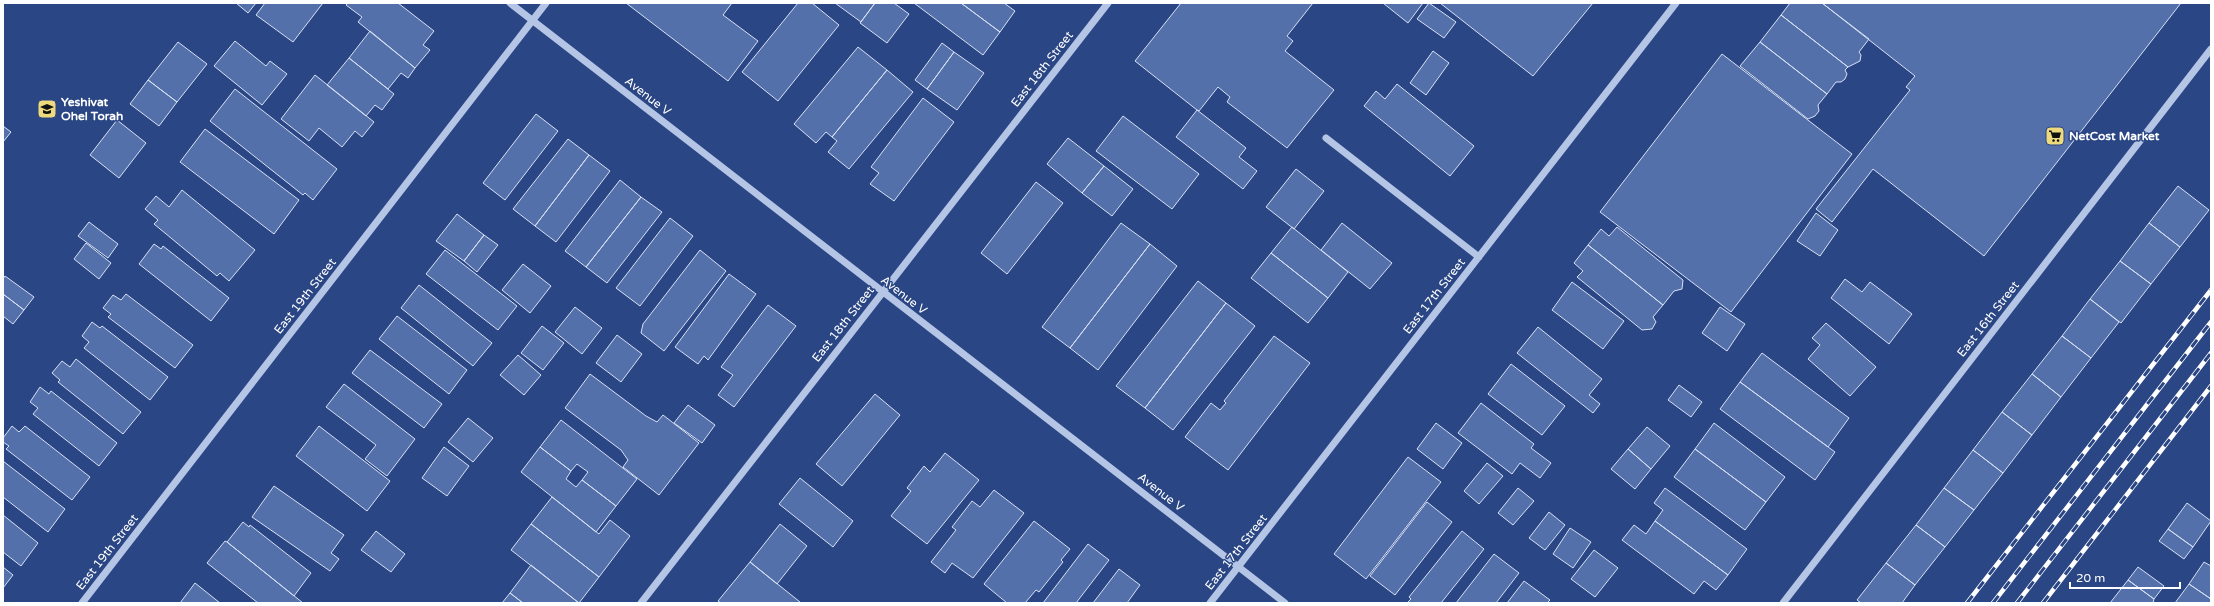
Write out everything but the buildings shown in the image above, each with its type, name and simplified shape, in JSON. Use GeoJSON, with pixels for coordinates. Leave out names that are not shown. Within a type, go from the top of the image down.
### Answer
{"type":"FeatureCollection","features":[{"type":"Feature","properties":{"kind":"street","name":"Avenue V"},"geometry":{"type":"LineString","coordinates":[[510,3],[1285,603]]}},
{"type":"Feature","properties":{"kind":"street","name":"East 19th Street"},"geometry":{"type":"LineString","coordinates":[[82,603],[546,3]]}},
{"type":"Feature","properties":{"kind":"street","name":"East 18th Street"},"geometry":{"type":"LineString","coordinates":[[641,603],[1108,3]]}},
{"type":"Feature","properties":{"kind":"street","name":"East 17th Street"},"geometry":{"type":"LineString","coordinates":[[1210,603],[1676,3]]}},
{"type":"Feature","properties":{"kind":"street","name":"East 16th Street"},"geometry":{"type":"LineString","coordinates":[[1783,603],[2211,49]]}},
{"type":"Feature","properties":{"kind":"street"},"geometry":{"type":"LineString","coordinates":[[1326,138],[1479,257]]}},
{"type":"Feature","properties":{"kind":"railway"},"geometry":{"type":"LineString","coordinates":[[1967,603],[2211,290]]}},
{"type":"Feature","properties":{"kind":"railway"},"geometry":{"type":"LineString","coordinates":[[1993,603],[2211,322]]}},
{"type":"Feature","properties":{"kind":"railway"},"geometry":{"type":"LineString","coordinates":[[2017,603],[2211,353]]}},
{"type":"Feature","properties":{"kind":"railway"},"geometry":{"type":"LineString","coordinates":[[2043,603],[2211,386]]}},
{"type":"Feature","properties":{"kind":"place","name":"Yeshivat Ohel Torah"},"geometry":{"type":"Point","coordinates":[47,109]}},
{"type":"Feature","properties":{"kind":"place","name":"NetCost Market"},"geometry":{"type":"Point","coordinates":[2055,136]}}]}
